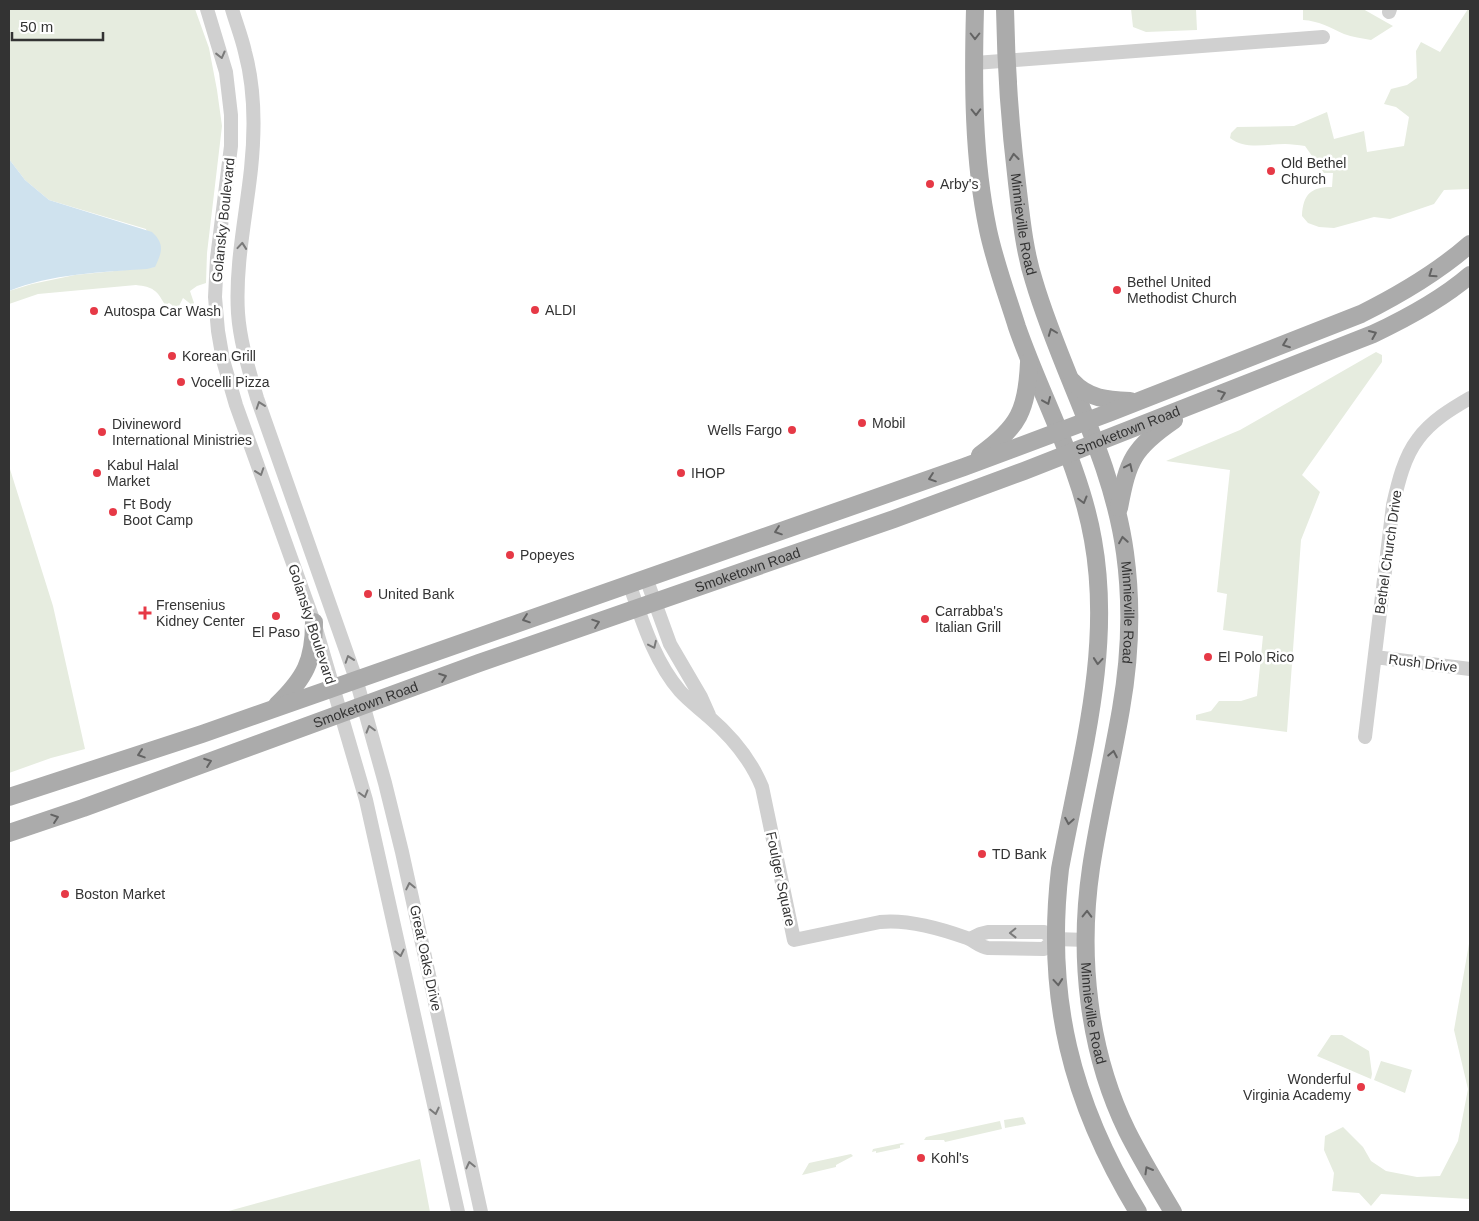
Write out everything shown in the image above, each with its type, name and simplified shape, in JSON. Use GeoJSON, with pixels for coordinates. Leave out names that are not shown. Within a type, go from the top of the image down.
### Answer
{"type":"FeatureCollection","features":[{"type":"Feature","properties":{"kind":"main road","name":"Minnieville Road"},"geometry":{"type":"LineString","coordinates":[[975,9],[978,160],[988,232],[1018,330],[1068,454],[1093,539],[1098,577],[1099,625],[1097,669],[1060,869],[1056,902],[1055,939],[1058,986],[1064,1030],[1080,1090],[1095,1131],[1138,1212]]}},
{"type":"Feature","properties":{"kind":"main road","name":"Minnieville Road"},"geometry":{"type":"LineString","coordinates":[[1005,9],[1006,60],[1013,152],[1027,255],[1036,289],[1109,481],[1118,514],[1128,587],[1129,629],[1122,706],[1091,868],[1088,902],[1087,977],[1091,1012],[1104,1068],[1126,1128],[1173,1212]]}},
{"type":"Feature","properties":{"kind":"main road","name":"Smoketown Road"},"geometry":{"type":"LineString","coordinates":[[9,798],[274,708],[964,467],[1086,422],[1361,314],[1401,294],[1431,276],[1470,244]]}},
{"type":"Feature","properties":{"kind":"main road","name":"Smoketown Road"},"geometry":{"type":"LineString","coordinates":[[9,833],[479,663],[894,519],[1095,444],[1373,334],[1408,318],[1450,291],[1470,275]]}},
{"type":"Feature","properties":{"kind":"main road"},"geometry":{"type":"LineString","coordinates":[[964,467],[1003,438],[1019,416],[1026,400],[1029,357]]}},
{"type":"Feature","properties":{"kind":"main road"},"geometry":{"type":"LineString","coordinates":[[1070,378],[1080,389],[1098,398],[1138,401]]}},
{"type":"Feature","properties":{"kind":"main road"},"geometry":{"type":"LineString","coordinates":[[1118,514],[1124,478],[1128,466],[1138,450],[1157,432],[1194,405]]}},
{"type":"Feature","properties":{"kind":"main road"},"geometry":{"type":"LineString","coordinates":[[274,708],[298,683],[307,665],[313,645],[314,622]]}},
{"type":"Feature","properties":{"kind":"street","name":"Golansky Boulevard"},"geometry":{"type":"LineString","coordinates":[[208,9],[226,72],[231,115],[230,146],[217,258],[215,297],[223,360],[236,405],[314,622],[340,714]]}},
{"type":"Feature","properties":{"kind":"street","name":"Golansky Boulevard"},"geometry":{"type":"LineString","coordinates":[[232,9],[246,53],[252,101],[252,160],[240,271],[239,322],[246,359],[257,398],[356,679],[363,706]]}},
{"type":"Feature","properties":{"kind":"street"},"geometry":{"type":"LineString","coordinates":[[975,63],[1323,37]]}},
{"type":"Feature","properties":{"kind":"street"},"geometry":{"type":"LineString","coordinates":[[217,324],[239,322]]}},
{"type":"Feature","properties":{"kind":"street","name":"Bethel Church Drive"},"geometry":{"type":"LineString","coordinates":[[1365,737],[1392,505],[1398,481],[1417,440],[1447,412],[1470,398]]}},
{"type":"Feature","properties":{"kind":"street","name":"Foulger Square"},"geometry":{"type":"LineString","coordinates":[[646,578],[646,606],[657,655],[674,684],[690,701],[711,718],[747,758],[756,772],[762,787],[794,940],[880,922],[894,921],[906,922],[970,939],[982,947],[1044,949],[1055,939],[1087,940]]}},
{"type":"Feature","properties":{"kind":"street","name":"Foulger Square"},"geometry":{"type":"LineString","coordinates":[[629,584],[646,606]]}},
{"type":"Feature","properties":{"kind":"street","name":"Rush Drive"},"geometry":{"type":"LineString","coordinates":[[1375,658],[1470,669]]}},
{"type":"Feature","properties":{"kind":"street","name":"Great Oaks Drive"},"geometry":{"type":"LineString","coordinates":[[363,706],[402,852],[481,1212]]}},
{"type":"Feature","properties":{"kind":"street","name":"Great Oaks Drive"},"geometry":{"type":"LineString","coordinates":[[340,714],[366,800],[458,1212]]}},
{"type":"Feature","properties":{"kind":"shaded area"},"geometry":{"type":"Polygon","coordinates":[[[9,9],[195,9],[209,48],[222,126],[207,253],[206,283],[190,291],[194,303],[192,305],[183,298],[175,314],[172,313],[172,305],[169,303],[165,305],[154,290],[136,285],[38,294],[9,304],[9,291],[32,284],[75,275],[155,267],[146,229],[49,200],[25,180],[9,159],[9,9]]]}},
{"type":"Feature","properties":{"kind":"shaded area"},"geometry":{"type":"Polygon","coordinates":[[[1131,9],[1196,9],[1197,30],[1146,32],[1133,27],[1131,9]]]}},
{"type":"Feature","properties":{"kind":"shaded area"},"geometry":{"type":"Polygon","coordinates":[[[1303,9],[1363,9],[1393,26],[1371,40],[1347,35],[1319,23],[1303,20],[1303,9]]]}},
{"type":"Feature","properties":{"kind":"shaded area"},"geometry":{"type":"Polygon","coordinates":[[[1468,9],[1470,9],[1470,189],[1444,190],[1434,204],[1390,219],[1374,217],[1334,228],[1319,227],[1308,223],[1302,216],[1304,202],[1306,197],[1314,190],[1332,187],[1333,173],[1324,173],[1305,146],[1285,144],[1249,145],[1236,142],[1230,138],[1231,133],[1237,127],[1294,126],[1327,112],[1334,139],[1364,131],[1367,152],[1404,146],[1409,117],[1396,107],[1384,104],[1391,89],[1407,85],[1417,78],[1416,51],[1421,42],[1440,52],[1468,9]]]}},
{"type":"Feature","properties":{"kind":"shaded area"},"geometry":{"type":"Polygon","coordinates":[[[1376,352],[1382,355],[1382,362],[1302,475],[1320,492],[1301,540],[1287,732],[1196,720],[1196,715],[1211,711],[1219,701],[1241,701],[1257,696],[1263,636],[1223,630],[1227,594],[1217,592],[1230,470],[1166,461],[1240,430],[1376,352]]]}},
{"type":"Feature","properties":{"kind":"shaded area"},"geometry":{"type":"Polygon","coordinates":[[[9,466],[53,606],[85,749],[51,758],[9,773],[9,466]]]}},
{"type":"Feature","properties":{"kind":"shaded area"},"geometry":{"type":"Polygon","coordinates":[[[1470,938],[1470,1199],[1381,1194],[1371,1206],[1359,1193],[1332,1191],[1334,1173],[1324,1150],[1325,1136],[1343,1127],[1363,1147],[1371,1161],[1386,1171],[1417,1177],[1440,1176],[1458,1141],[1468,1089],[1454,1030],[1470,938]]]}},
{"type":"Feature","properties":{"kind":"shaded area"},"geometry":{"type":"Polygon","coordinates":[[[1331,1035],[1342,1035],[1369,1051],[1371,1079],[1317,1056],[1331,1035]]]}},
{"type":"Feature","properties":{"kind":"shaded area"},"geometry":{"type":"Polygon","coordinates":[[[1381,1061],[1412,1070],[1405,1093],[1374,1080],[1381,1061]]]}},
{"type":"Feature","properties":{"kind":"shaded area"},"geometry":{"type":"Polygon","coordinates":[[[1023,1117],[1026,1124],[1005,1128],[1004,1120],[1023,1117]]]}},
{"type":"Feature","properties":{"kind":"shaded area"},"geometry":{"type":"Polygon","coordinates":[[[1000,1121],[1002,1129],[945,1142],[944,1140],[924,1140],[926,1137],[1000,1121]]]}},
{"type":"Feature","properties":{"kind":"shaded area"},"geometry":{"type":"Polygon","coordinates":[[[905,1144],[900,1145],[900,1148],[876,1153],[876,1151],[872,1152],[873,1149],[905,1144]]]}},
{"type":"Feature","properties":{"kind":"shaded area"},"geometry":{"type":"Polygon","coordinates":[[[851,1154],[853,1156],[836,1165],[836,1167],[802,1175],[809,1163],[851,1154]]]}},
{"type":"Feature","properties":{"kind":"shaded area"},"geometry":{"type":"Polygon","coordinates":[[[420,1159],[430,1212],[225,1212],[420,1159]]]}},
{"type":"Feature","properties":{"kind":"water"},"geometry":{"type":"Polygon","coordinates":[[[9,159],[25,180],[49,200],[152,232],[161,244],[155,267],[59,277],[9,291],[9,159]]]}},
{"type":"Feature","properties":{"kind":"place","name":"Old Bethel Church"},"geometry":{"type":"Point","coordinates":[1271,171]}},
{"type":"Feature","properties":{"kind":"place","name":"Arby's"},"geometry":{"type":"Point","coordinates":[930,184]}},
{"type":"Feature","properties":{"kind":"place","name":"Bethel United Methodist Church"},"geometry":{"type":"Point","coordinates":[1117,290]}},
{"type":"Feature","properties":{"kind":"place","name":"ALDI"},"geometry":{"type":"Point","coordinates":[535,310]}},
{"type":"Feature","properties":{"kind":"place","name":"Autospa Car Wash"},"geometry":{"type":"Point","coordinates":[94,311]}},
{"type":"Feature","properties":{"kind":"place","name":"Korean Grill"},"geometry":{"type":"Point","coordinates":[172,356]}},
{"type":"Feature","properties":{"kind":"place","name":"Vocelli Pizza"},"geometry":{"type":"Point","coordinates":[181,382]}},
{"type":"Feature","properties":{"kind":"place","name":"Mobil"},"geometry":{"type":"Point","coordinates":[862,423]}},
{"type":"Feature","properties":{"kind":"place","name":"Wells Fargo"},"geometry":{"type":"Point","coordinates":[792,430]}},
{"type":"Feature","properties":{"kind":"place","name":"Divineword International Ministries"},"geometry":{"type":"Point","coordinates":[102,432]}},
{"type":"Feature","properties":{"kind":"place","name":"Kabul Halal Market"},"geometry":{"type":"Point","coordinates":[97,473]}},
{"type":"Feature","properties":{"kind":"place","name":"IHOP"},"geometry":{"type":"Point","coordinates":[681,473]}},
{"type":"Feature","properties":{"kind":"place","name":"Ft Body Boot Camp"},"geometry":{"type":"Point","coordinates":[113,512]}},
{"type":"Feature","properties":{"kind":"place","name":"Popeyes"},"geometry":{"type":"Point","coordinates":[510,555]}},
{"type":"Feature","properties":{"kind":"place","name":"United Bank"},"geometry":{"type":"Point","coordinates":[368,594]}},
{"type":"Feature","properties":{"kind":"place","name":"Frensenius Kidney Center"},"geometry":{"type":"Point","coordinates":[145,613]}},
{"type":"Feature","properties":{"kind":"place","name":"El Paso"},"geometry":{"type":"Point","coordinates":[276,616]}},
{"type":"Feature","properties":{"kind":"place","name":"Carrabba's Italian Grill"},"geometry":{"type":"Point","coordinates":[925,619]}},
{"type":"Feature","properties":{"kind":"place","name":"El Polo Rico"},"geometry":{"type":"Point","coordinates":[1208,657]}},
{"type":"Feature","properties":{"kind":"place","name":"TD Bank"},"geometry":{"type":"Point","coordinates":[982,854]}},
{"type":"Feature","properties":{"kind":"place","name":"Boston Market"},"geometry":{"type":"Point","coordinates":[65,894]}},
{"type":"Feature","properties":{"kind":"place","name":"Wonderful Virginia Academy"},"geometry":{"type":"Point","coordinates":[1361,1087]}},
{"type":"Feature","properties":{"kind":"place","name":"Kohl's"},"geometry":{"type":"Point","coordinates":[921,1158]}}]}
